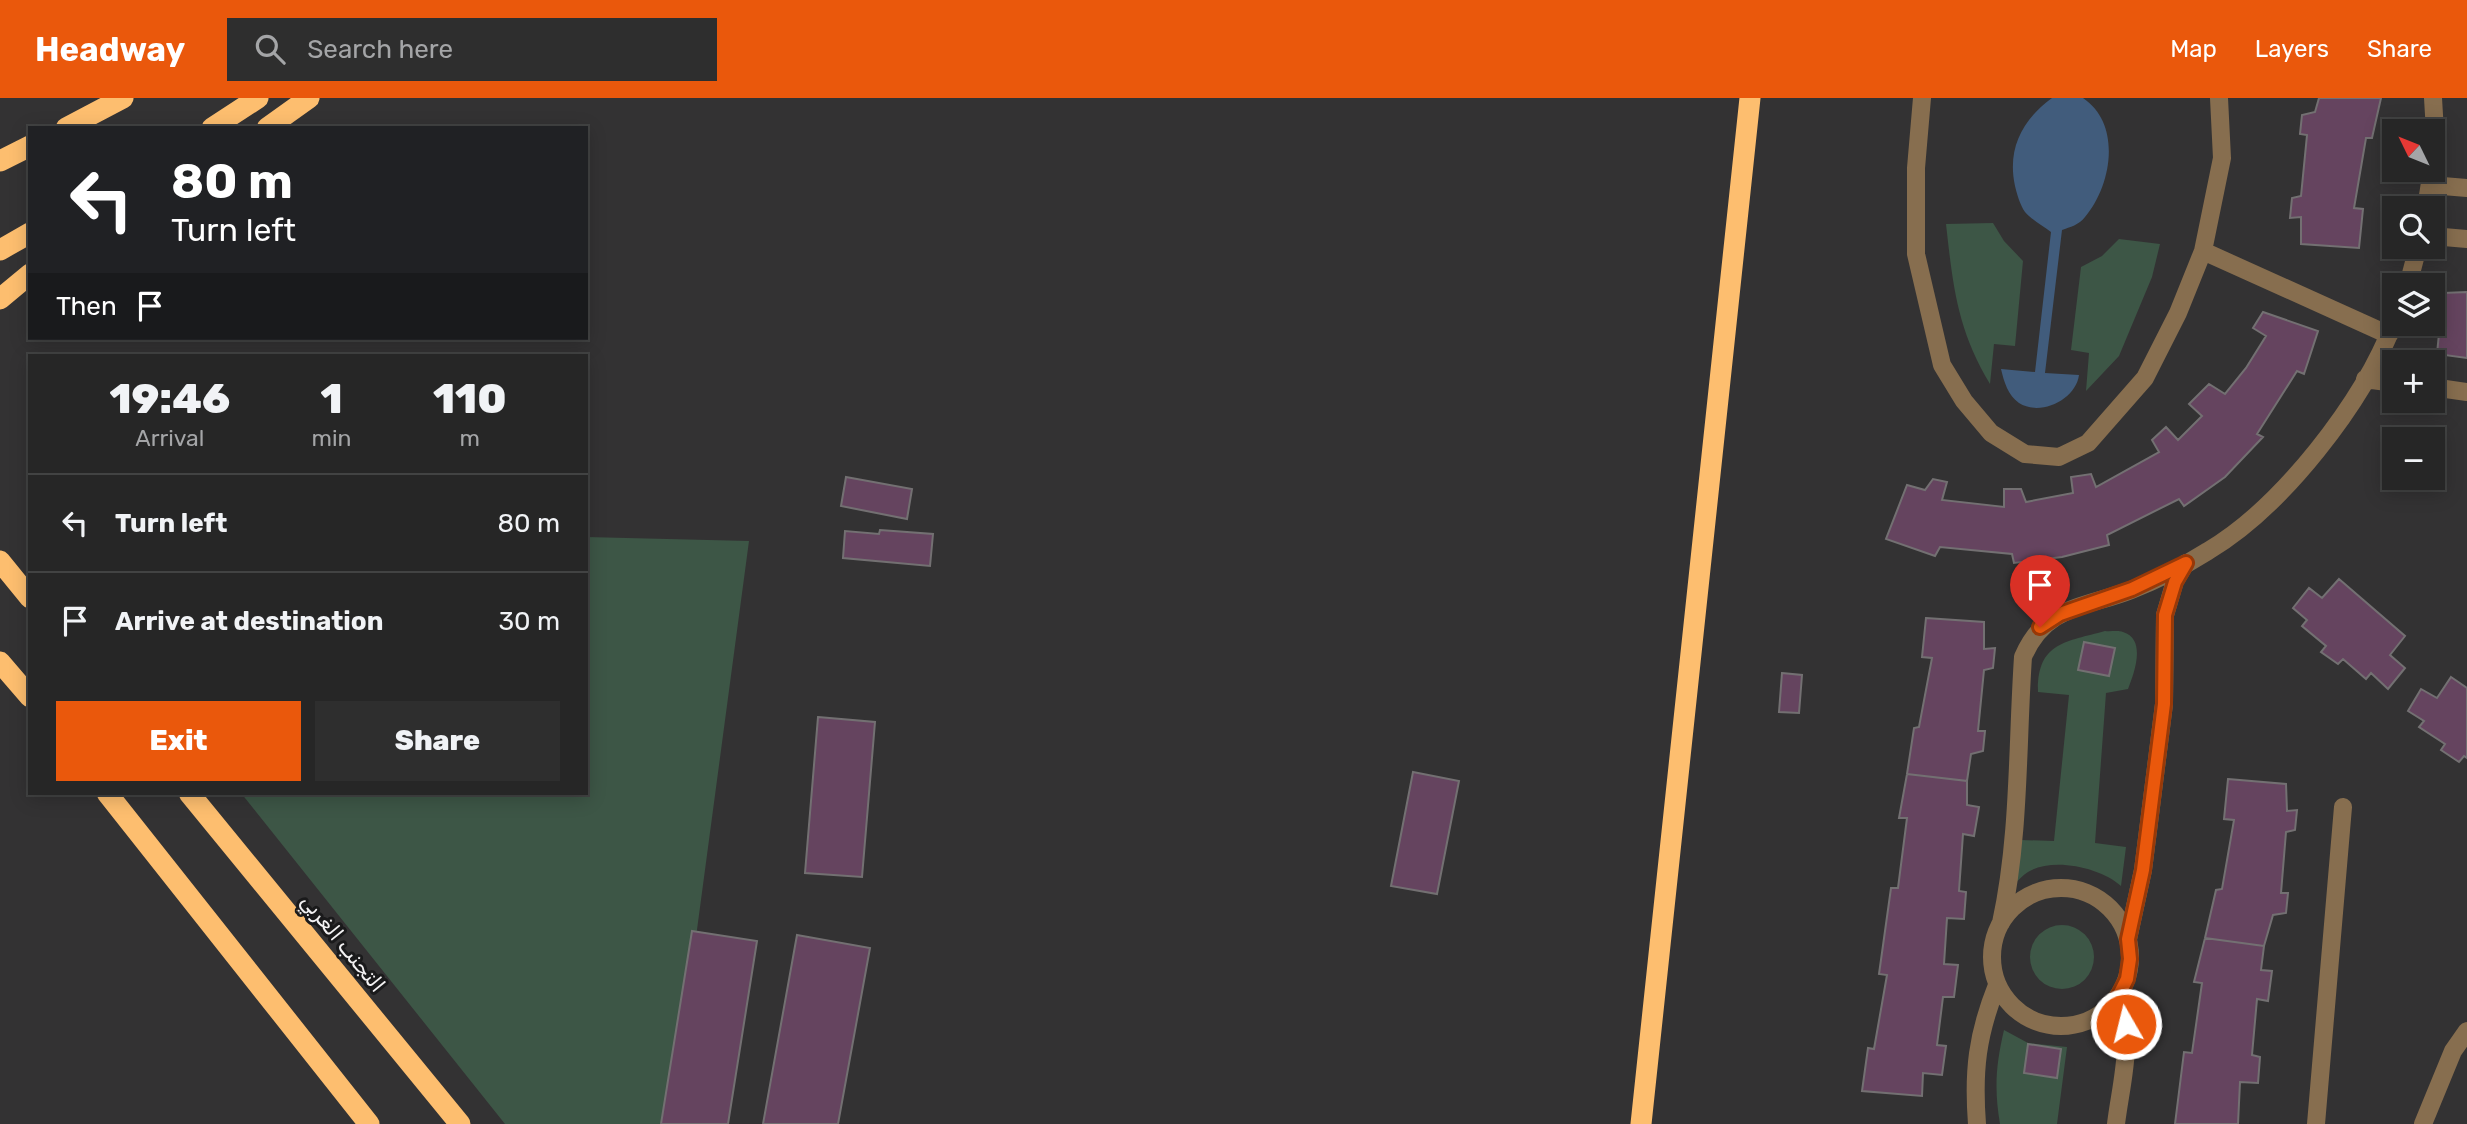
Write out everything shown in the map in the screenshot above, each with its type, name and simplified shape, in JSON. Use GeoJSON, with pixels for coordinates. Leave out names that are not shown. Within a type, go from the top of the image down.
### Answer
{"type":"FeatureCollection","features":[{"type":"Feature","properties":{"kind":"highway"},"geometry":{"type":"LineString","coordinates":[[70,126],[123,98]]}},
{"type":"Feature","properties":{"kind":"highway"},"geometry":{"type":"LineString","coordinates":[[215,126],[258,98]]}},
{"type":"Feature","properties":{"kind":"highway"},"geometry":{"type":"LineString","coordinates":[[270,126],[309,98]]}},
{"type":"Feature","properties":{"kind":"highway"},"geometry":{"type":"LineString","coordinates":[[1640,1124],[1750,98]]}},
{"type":"Feature","properties":{"kind":"highway"},"geometry":{"type":"LineString","coordinates":[[0,162],[28,147]]}},
{"type":"Feature","properties":{"kind":"highway"},"geometry":{"type":"LineString","coordinates":[[0,250],[28,234]]}},
{"type":"Feature","properties":{"kind":"highway"},"geometry":{"type":"LineString","coordinates":[[0,299],[28,276]]}},
{"type":"Feature","properties":{"kind":"highway"},"geometry":{"type":"LineString","coordinates":[[0,561],[28,596]]}},
{"type":"Feature","properties":{"kind":"highway"},"geometry":{"type":"LineString","coordinates":[[0,662],[28,695]]}},
{"type":"Feature","properties":{"kind":"highway"},"geometry":{"type":"LineString","coordinates":[[109,795],[369,1124]]}},
{"type":"Feature","properties":{"kind":"highway","name":"التجنب الغربي"},"geometry":{"type":"LineString","coordinates":[[191,795],[460,1124]]}},
{"type":"Feature","properties":{"kind":"street"},"geometry":{"type":"LineString","coordinates":[[1922,98],[1916,168],[1916,254],[1942,365],[1964,401],[1991,433],[2025,454],[2059,457],[2088,443],[2145,378],[2178,313],[2203,251],[2222,158],[2219,98]]}},
{"type":"Feature","properties":{"kind":"street"},"geometry":{"type":"LineString","coordinates":[[2433,98],[2434,119]]}},
{"type":"Feature","properties":{"kind":"street"},"geometry":{"type":"LineString","coordinates":[[2445,181],[2467,188]]}},
{"type":"Feature","properties":{"kind":"street"},"geometry":{"type":"LineString","coordinates":[[2445,237],[2467,239]]}},
{"type":"Feature","properties":{"kind":"street"},"geometry":{"type":"LineString","coordinates":[[2203,251],[2382,325]]}},
{"type":"Feature","properties":{"kind":"street"},"geometry":{"type":"LineString","coordinates":[[2001,923],[2016,905],[2035,893],[2059,888],[2070,889],[2103,901],[2119,918],[2128,939],[2130,959],[2127,979],[2118,997],[2103,1012],[2085,1022],[2065,1027],[2044,1025],[2024,1016],[2008,1002],[1997,985],[1992,964],[1993,943],[2007,895],[2023,657],[2029,642],[2040,627],[2060,614],[2132,589],[2186,563],[2248,523],[2295,477],[2328,436],[2365,380],[2388,336]]}},
{"type":"Feature","properties":{"kind":"street"},"geometry":{"type":"LineString","coordinates":[[2365,380],[2382,382]]}},
{"type":"Feature","properties":{"kind":"street"},"geometry":{"type":"LineString","coordinates":[[2445,389],[2467,392]]}},
{"type":"Feature","properties":{"kind":"street"},"geometry":{"type":"LineString","coordinates":[[2128,939],[2143,870],[2164,704],[2165,615],[2175,582],[2186,563]]}},
{"type":"Feature","properties":{"kind":"street"},"geometry":{"type":"LineString","coordinates":[[2316,1124],[2343,807]]}},
{"type":"Feature","properties":{"kind":"street"},"geometry":{"type":"LineString","coordinates":[[1977,1124],[1974,1083],[1980,1035],[1997,985]]}},
{"type":"Feature","properties":{"kind":"street"},"geometry":{"type":"LineString","coordinates":[[2116,1124],[2126,1043],[2126,1024],[2118,997]]}},
{"type":"Feature","properties":{"kind":"street"},"geometry":{"type":"LineString","coordinates":[[2423,1124],[2453,1051],[2467,1031]]}},
{"type":"Feature","properties":{"kind":"green space"},"geometry":{"type":"Polygon","coordinates":[[[1993,223],[2004,241],[2023,261],[2015,346],[1994,344],[1990,384],[1963,326],[1954,287],[1946,224],[1993,223]]]}},
{"type":"Feature","properties":{"kind":"green space"},"geometry":{"type":"Polygon","coordinates":[[[2119,239],[2160,244],[2152,277],[2119,356],[2086,391],[2089,353],[2071,350],[2081,267],[2102,256],[2119,239]]]}},
{"type":"Feature","properties":{"kind":"green space"},"geometry":{"type":"Polygon","coordinates":[[[588,537],[749,541],[671,1124],[505,1124],[243,795],[588,795],[588,537]]]}},
{"type":"Feature","properties":{"kind":"green space"},"geometry":{"type":"Polygon","coordinates":[[[2105,631],[2121,631],[2130,636],[2137,649],[2128,689],[2106,693],[2095,843],[2126,847],[2121,886],[2089,869],[2062,865],[2038,868],[2026,873],[2015,883],[2020,840],[2054,841],[2069,695],[2038,692],[2043,663],[2056,647],[2105,631]]]}},
{"type":"Feature","properties":{"kind":"green space"},"geometry":{"type":"Polygon","coordinates":[[[2062,925],[2080,931],[2088,939],[2094,957],[2088,975],[2080,983],[2062,989],[2044,983],[2036,975],[2030,957],[2036,939],[2044,931],[2062,925]]]}},
{"type":"Feature","properties":{"kind":"green space"},"geometry":{"type":"Polygon","coordinates":[[[2004,1030],[2028,1043],[2067,1047],[2057,1124],[2000,1124],[1997,1077],[2004,1030]]]}},
{"type":"Feature","properties":{"kind":"water"},"geometry":{"type":"Polygon","coordinates":[[[2052,98],[2083,98],[2095,109],[2104,123],[2109,155],[2102,189],[2094,204],[2080,222],[2062,230],[2045,373],[2079,375],[2076,384],[2064,398],[2047,407],[2037,408],[2028,407],[2015,400],[2007,388],[2001,369],[2035,372],[2051,232],[2023,209],[2015,186],[2013,160],[2019,136],[2025,126],[2052,98]]]}},
{"type":"Feature","properties":{"kind":"building"},"geometry":{"type":"Polygon","coordinates":[[[2319,98],[2381,98],[2372,138],[2366,138],[2354,208],[2363,209],[2359,248],[2301,244],[2301,217],[2290,218],[2292,198],[2301,196],[2307,135],[2300,134],[2302,115],[2315,112],[2319,98]]]}},
{"type":"Feature","properties":{"kind":"building"},"geometry":{"type":"Polygon","coordinates":[[[2467,292],[2467,358],[2445,355],[2445,350],[2437,350],[2439,336],[2445,336],[2445,293],[2467,292]]]}},
{"type":"Feature","properties":{"kind":"building"},"geometry":{"type":"Polygon","coordinates":[[[2263,312],[2318,331],[2304,374],[2297,371],[2257,434],[2263,437],[2225,477],[2184,506],[2179,499],[2107,535],[2109,545],[2062,557],[2014,563],[2012,554],[1940,547],[1935,556],[1886,539],[1907,485],[1925,490],[1933,479],[1947,482],[1942,500],[2004,507],[2004,489],[2021,489],[2026,502],[2073,493],[2071,477],[2091,474],[2096,487],[2159,452],[2152,440],[2166,427],[2178,440],[2202,416],[2189,404],[2209,384],[2225,394],[2246,368],[2266,336],[2253,328],[2263,312]]]}},
{"type":"Feature","properties":{"kind":"building"},"geometry":{"type":"Polygon","coordinates":[[[846,477],[912,489],[907,519],[841,506],[846,477]]]}},
{"type":"Feature","properties":{"kind":"building"},"geometry":{"type":"Polygon","coordinates":[[[880,530],[933,534],[930,566],[843,558],[845,531],[879,534],[880,530]]]}},
{"type":"Feature","properties":{"kind":"building"},"geometry":{"type":"Polygon","coordinates":[[[2339,579],[2405,636],[2390,655],[2405,668],[2388,689],[2371,673],[2366,679],[2343,659],[2338,664],[2321,652],[2326,646],[2302,626],[2307,620],[2293,608],[2309,588],[2322,598],[2339,579]]]}},
{"type":"Feature","properties":{"kind":"building"},"geometry":{"type":"Polygon","coordinates":[[[1926,618],[1984,622],[1984,649],[1995,648],[1993,668],[1984,670],[1978,731],[1985,731],[1983,751],[1971,754],[1967,781],[1907,774],[1914,728],[1919,727],[1932,658],[1922,657],[1926,618]]]}},
{"type":"Feature","properties":{"kind":"building"},"geometry":{"type":"Polygon","coordinates":[[[2084,642],[2115,648],[2109,676],[2078,670],[2084,642]]]}},
{"type":"Feature","properties":{"kind":"building"},"geometry":{"type":"Polygon","coordinates":[[[1782,673],[1802,675],[1799,713],[1779,712],[1782,673]]]}},
{"type":"Feature","properties":{"kind":"building"},"geometry":{"type":"Polygon","coordinates":[[[2451,677],[2467,688],[2467,758],[2464,756],[2459,762],[2441,750],[2445,744],[2419,727],[2424,721],[2408,711],[2421,689],[2437,698],[2451,677]]]}},
{"type":"Feature","properties":{"kind":"building"},"geometry":{"type":"Polygon","coordinates":[[[818,717],[875,722],[862,877],[805,873],[818,717]]]}},
{"type":"Feature","properties":{"kind":"building"},"geometry":{"type":"Polygon","coordinates":[[[1413,772],[1459,781],[1437,894],[1391,886],[1413,772]]]}},
{"type":"Feature","properties":{"kind":"building"},"geometry":{"type":"Polygon","coordinates":[[[1907,774],[1967,781],[1967,805],[1979,807],[1974,836],[1963,834],[1959,891],[1966,892],[1964,919],[1947,918],[1944,964],[1958,965],[1954,997],[1943,997],[1937,1045],[1946,1046],[1942,1075],[1923,1073],[1922,1096],[1862,1091],[1868,1048],[1874,1049],[1887,975],[1879,974],[1891,888],[1898,888],[1907,818],[1899,818],[1907,774]]]}},
{"type":"Feature","properties":{"kind":"building"},"geometry":{"type":"Polygon","coordinates":[[[2228,779],[2286,784],[2287,811],[2297,810],[2295,830],[2286,832],[2281,893],[2288,893],[2286,913],[2273,915],[2264,946],[2205,938],[2216,890],[2222,889],[2234,820],[2224,819],[2228,779]]]}},
{"type":"Feature","properties":{"kind":"building"},"geometry":{"type":"Polygon","coordinates":[[[692,931],[757,941],[728,1124],[661,1124],[692,931]]]}},
{"type":"Feature","properties":{"kind":"building"},"geometry":{"type":"Polygon","coordinates":[[[797,935],[870,948],[838,1124],[763,1124],[797,935]]]}},
{"type":"Feature","properties":{"kind":"building"},"geometry":{"type":"Polygon","coordinates":[[[2205,938],[2264,946],[2261,970],[2272,971],[2268,1001],[2257,999],[2252,1055],[2260,1057],[2258,1083],[2240,1082],[2238,1124],[2175,1124],[2184,1052],[2192,1053],[2202,983],[2194,982],[2205,938]]]}},
{"type":"Feature","properties":{"kind":"building"},"geometry":{"type":"Polygon","coordinates":[[[2028,1044],[2061,1049],[2057,1078],[2024,1073],[2028,1044]]]}},
{"type":"Feature","properties":{"kind":"route"},"geometry":{"type":"LineString","coordinates":[[2040,627],[2060,614],[2132,589],[2186,563],[2175,582],[2165,615],[2164,704],[2143,870],[2128,939],[2130,959],[2127,979],[2118,997],[2126,1024]]}}]}
